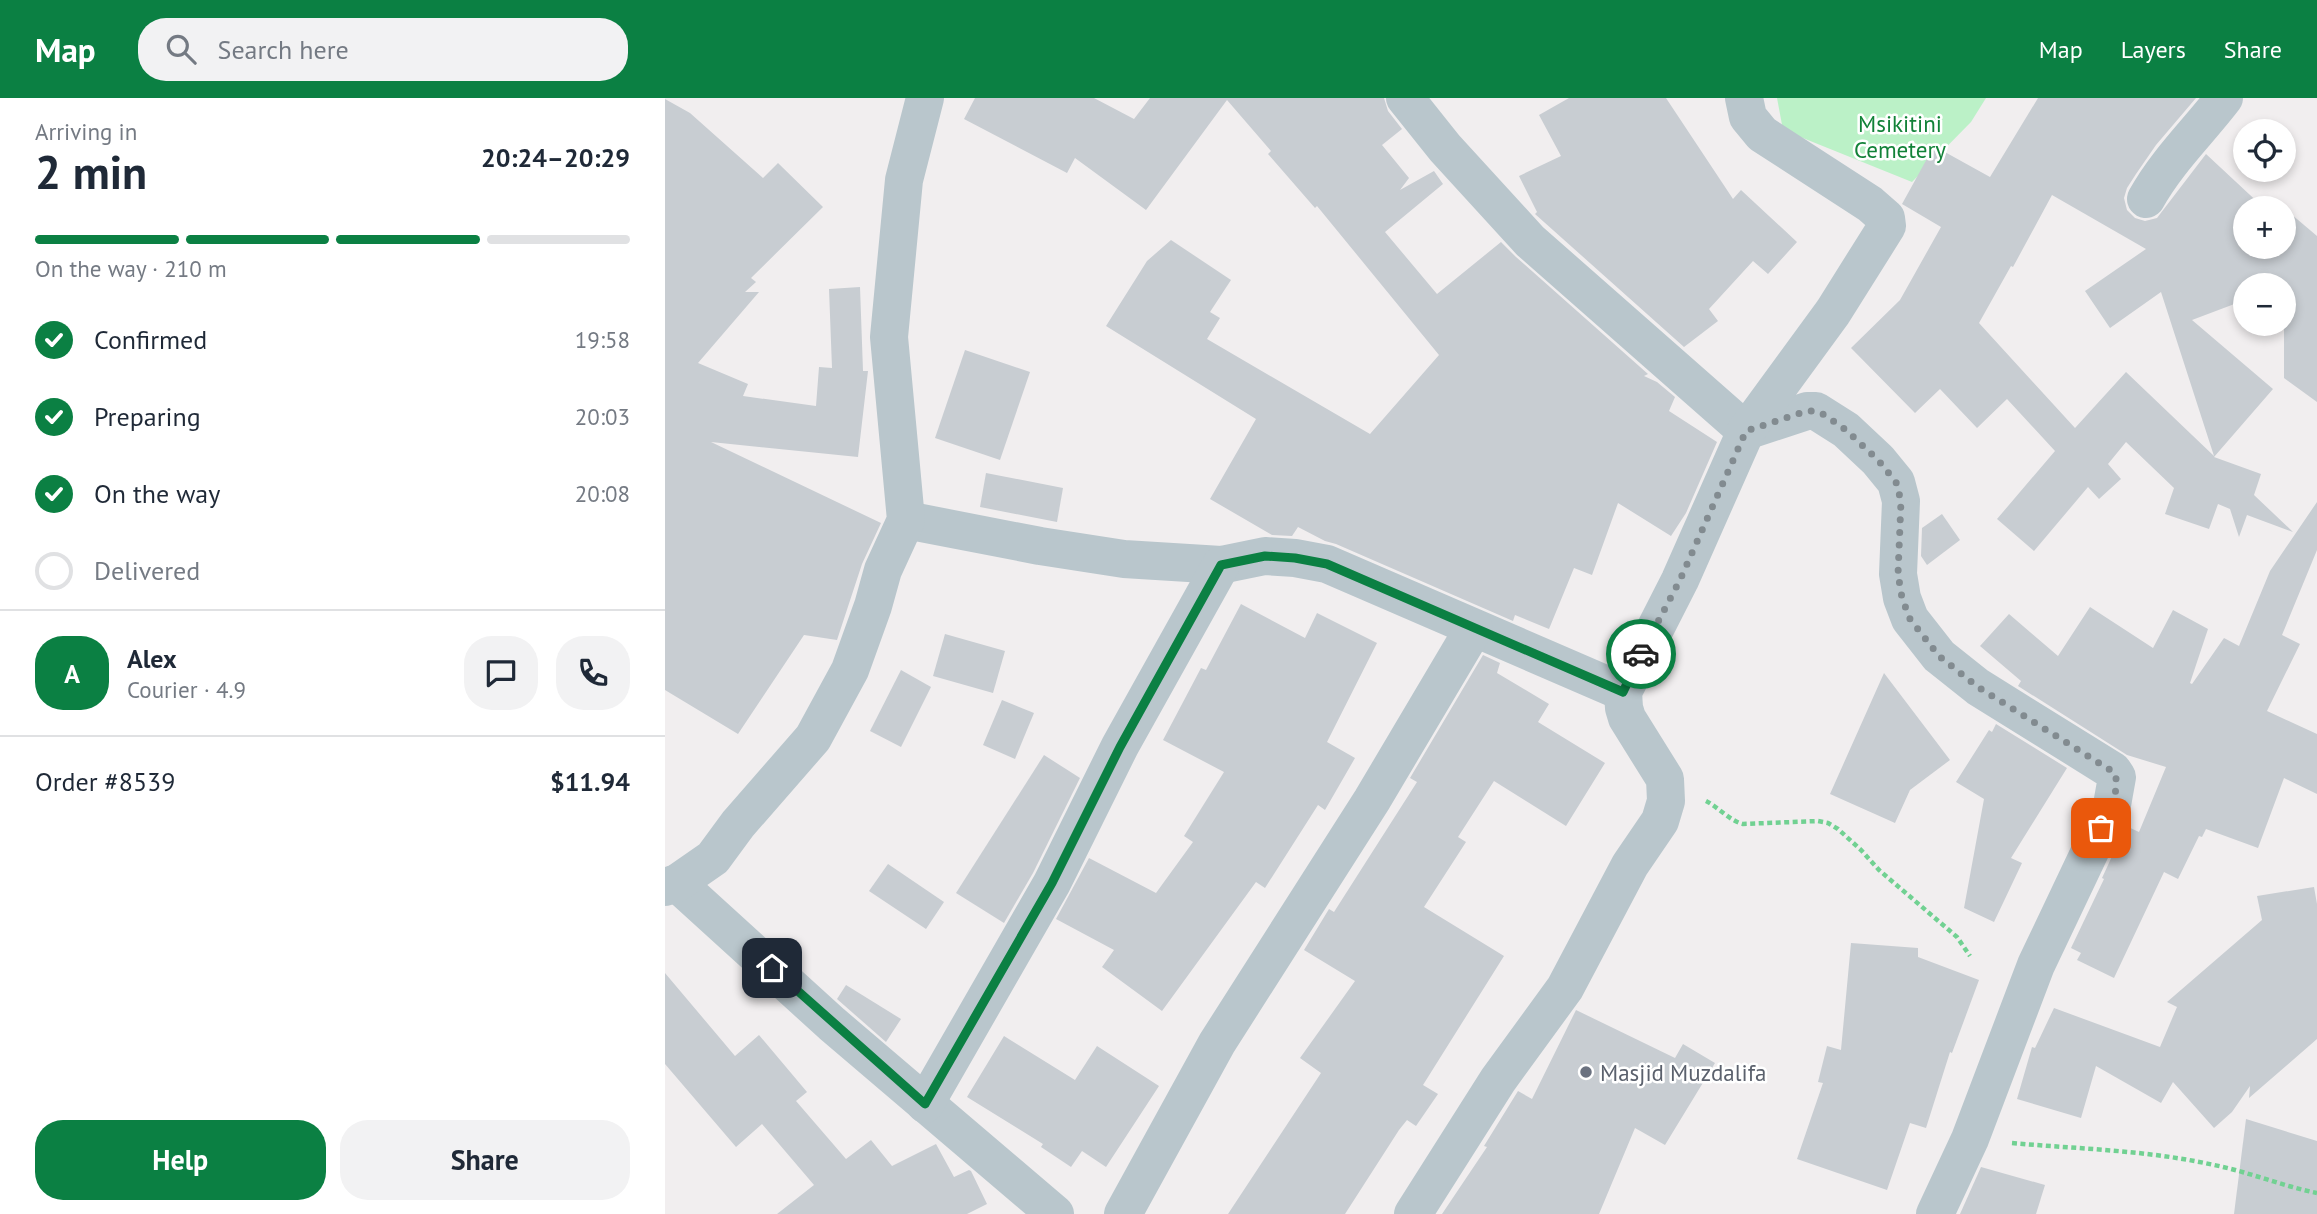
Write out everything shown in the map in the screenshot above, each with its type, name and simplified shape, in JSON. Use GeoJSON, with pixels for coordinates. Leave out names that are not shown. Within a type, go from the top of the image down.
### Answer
{"type":"FeatureCollection","features":[{"type":"Feature","properties":{"kind":"street"},"geometry":{"type":"LineString","coordinates":[[925,98],[904,180],[889,337],[906,520],[883,570],[850,670],[813,738],[738,824],[713,858],[671,885],[1055,1214]]}},
{"type":"Feature","properties":{"kind":"street"},"geometry":{"type":"LineString","coordinates":[[1405,98],[1445,148],[1530,241],[1746,431]]}},
{"type":"Feature","properties":{"kind":"street"},"geometry":{"type":"LineString","coordinates":[[1413,1214],[1498,1080],[1565,988],[1630,865],[1660,821],[1666,801],[1665,779],[1627,718],[1623,692],[1680,580],[1746,431],[1833,312],[1887,226],[1888,221],[1870,204],[1762,134],[1748,117],[1744,98]]}},
{"type":"Feature","properties":{"kind":"street"},"geometry":{"type":"LineString","coordinates":[[2147,199],[2161,172],[2198,132],[2224,98]]}},
{"type":"Feature","properties":{"kind":"street"},"geometry":{"type":"LineString","coordinates":[[1746,431],[1807,411],[1825,415],[1846,430],[1878,460],[1896,482],[1901,501],[1898,574],[1902,598],[1910,619],[1924,637],[1939,656],[1978,687],[2113,771],[2116,777],[2112,805],[2036,965],[1970,1139],[1934,1214]]}},
{"type":"Feature","properties":{"kind":"street"},"geometry":{"type":"LineString","coordinates":[[906,520],[1124,559],[1221,565],[1265,556],[1327,564],[1409,597],[1623,692]]}},
{"type":"Feature","properties":{"kind":"street"},"geometry":{"type":"LineString","coordinates":[[925,1104],[1052,883],[1120,747],[1221,565]]}},
{"type":"Feature","properties":{"kind":"street"},"geometry":{"type":"LineString","coordinates":[[1123,1214],[1217,1043],[1372,800],[1474,628]]}},
{"type":"Feature","properties":{"kind":"path"},"geometry":{"type":"LineString","coordinates":[[1665,779],[1719,808],[1737,823],[1828,823],[1958,937],[1970,956]]}},
{"type":"Feature","properties":{"kind":"path"},"geometry":{"type":"LineString","coordinates":[[1970,1139],[2154,1154],[2216,1165],[2287,1187],[2317,1192]]}},
{"type":"Feature","properties":{"kind":"green space","name":"Msikitini Cemetery"},"geometry":{"type":"Polygon","coordinates":[[[1777,98],[1986,98],[1971,122],[1912,182],[1783,130],[1777,98]]]}},
{"type":"Feature","properties":{"kind":"building"},"geometry":{"type":"Polygon","coordinates":[[[975,98],[1094,98],[1134,119],[1150,98],[1384,98],[1388,111],[1402,129],[1382,145],[1409,178],[1400,190],[1434,171],[1443,184],[1385,232],[1437,294],[1501,242],[1648,374],[1644,376],[1657,382],[1675,397],[1669,411],[1717,442],[1686,513],[1671,536],[1618,503],[1592,575],[1574,568],[1549,629],[1515,615],[1513,621],[1298,527],[1292,536],[1272,535],[1210,499],[1256,419],[1106,326],[1147,261],[1171,240],[1231,280],[1210,312],[1220,318],[1207,339],[1370,434],[1439,355],[1317,206],[1315,208],[1268,154],[1271,151],[1227,100],[1146,210],[1075,158],[1067,173],[964,119],[975,98]]]}},
{"type":"Feature","properties":{"kind":"building"},"geometry":{"type":"Polygon","coordinates":[[[1569,98],[1666,98],[1733,199],[1741,190],[1797,242],[1768,274],[1753,261],[1709,309],[1718,321],[1684,347],[1535,214],[1537,212],[1519,176],[1561,156],[1539,115],[1569,98]]]}},
{"type":"Feature","properties":{"kind":"building"},"geometry":{"type":"Polygon","coordinates":[[[2038,98],[2196,98],[2156,145],[2127,188],[2124,198],[2127,210],[2135,218],[2145,221],[2157,218],[2206,154],[2251,196],[2233,196],[2233,259],[2296,259],[2296,218],[2317,236],[2317,402],[2284,378],[2284,336],[2296,336],[2296,273],[2233,273],[2233,305],[2192,320],[2273,389],[2214,457],[2261,474],[2254,495],[2293,532],[2247,515],[2239,537],[2230,509],[2218,504],[2209,529],[2165,514],[2174,488],[2126,442],[2108,464],[2121,479],[2099,499],[2088,487],[2034,551],[1997,519],[2055,451],[2007,399],[1977,428],[1940,389],[1915,413],[1851,348],[1900,300],[1941,227],[1902,204],[1934,146],[1990,177],[2038,98]],[[2052,195],[1979,323],[2075,428],[2126,372],[2214,456],[2161,292],[2110,328],[2085,291],[2146,249],[2052,195]]]}},
{"type":"Feature","properties":{"kind":"building"},"geometry":{"type":"Polygon","coordinates":[[[665,99],[690,113],[763,178],[778,163],[823,207],[751,278],[756,282],[745,292],[759,292],[698,363],[748,384],[743,396],[816,406],[819,367],[832,368],[829,289],[860,287],[863,371],[868,371],[858,457],[711,442],[881,523],[862,564],[837,640],[804,635],[738,734],[665,690],[665,99]]]}},
{"type":"Feature","properties":{"kind":"building"},"geometry":{"type":"Polygon","coordinates":[[[965,350],[1030,372],[1000,460],[935,438],[965,350]]]}},
{"type":"Feature","properties":{"kind":"building"},"geometry":{"type":"Polygon","coordinates":[[[986,473],[1063,488],[1057,522],[980,507],[986,473]]]}},
{"type":"Feature","properties":{"kind":"building"},"geometry":{"type":"Polygon","coordinates":[[[2317,502],[2317,550],[2282,635],[2300,644],[2267,711],[2317,734],[2317,794],[2284,778],[2258,848],[2206,829],[2202,837],[2199,836],[2178,879],[2164,872],[2114,978],[2077,960],[2081,953],[2071,948],[2126,826],[2139,832],[2166,767],[2127,755],[2018,686],[2021,681],[1980,646],[2009,614],[2058,656],[2090,607],[2153,648],[2173,610],[2208,629],[2190,683],[2192,684],[2224,638],[2239,646],[2270,571],[2317,502]]]}},
{"type":"Feature","properties":{"kind":"building"},"geometry":{"type":"Polygon","coordinates":[[[1942,514],[1960,540],[1927,565],[1921,556],[1922,528],[1942,514]]]}},
{"type":"Feature","properties":{"kind":"building"},"geometry":{"type":"Polygon","coordinates":[[[1241,604],[1305,638],[1317,613],[1377,643],[1327,742],[1355,758],[1325,810],[1318,805],[1265,888],[1256,882],[1162,1011],[1102,967],[1114,950],[1056,919],[1089,858],[1156,893],[1193,842],[1184,836],[1224,772],[1163,740],[1201,668],[1206,670],[1241,604]]]}},
{"type":"Feature","properties":{"kind":"building"},"geometry":{"type":"Polygon","coordinates":[[[945,634],[1005,651],[993,693],[933,676],[945,634]]]}},
{"type":"Feature","properties":{"kind":"building"},"geometry":{"type":"Polygon","coordinates":[[[1483,655],[1500,663],[1497,673],[1549,704],[1538,722],[1605,763],[1566,826],[1494,781],[1458,837],[1466,842],[1424,907],[1504,956],[1423,1085],[1438,1094],[1416,1126],[1407,1120],[1399,1130],[1345,1214],[1228,1214],[1321,1073],[1300,1058],[1355,981],[1304,950],[1329,909],[1334,912],[1417,782],[1410,778],[1483,655]]]}},
{"type":"Feature","properties":{"kind":"building"},"geometry":{"type":"Polygon","coordinates":[[[901,670],[931,687],[901,747],[870,731],[901,670]]]}},
{"type":"Feature","properties":{"kind":"building"},"geometry":{"type":"Polygon","coordinates":[[[1884,673],[1950,760],[1910,790],[1895,823],[1830,794],[1884,673]]]}},
{"type":"Feature","properties":{"kind":"building"},"geometry":{"type":"Polygon","coordinates":[[[1002,700],[1034,713],[1015,759],[983,745],[1002,700]]]}},
{"type":"Feature","properties":{"kind":"building"},"geometry":{"type":"Polygon","coordinates":[[[1996,724],[2067,768],[2011,858],[2022,863],[1994,922],[1964,908],[1984,799],[1956,782],[1989,730],[1992,732],[1996,724]]]}},
{"type":"Feature","properties":{"kind":"building"},"geometry":{"type":"Polygon","coordinates":[[[1044,755],[1080,778],[1033,873],[1004,923],[956,893],[1044,755]]]}},
{"type":"Feature","properties":{"kind":"building"},"geometry":{"type":"Polygon","coordinates":[[[888,864],[944,902],[926,929],[869,891],[888,864]]]}},
{"type":"Feature","properties":{"kind":"building"},"geometry":{"type":"Polygon","coordinates":[[[2314,887],[2317,904],[2317,1039],[2249,1098],[2250,1086],[2232,1112],[2214,1128],[2173,1082],[2161,1103],[2096,1066],[2081,1118],[2017,1099],[2032,1047],[2035,1048],[2054,1008],[2160,1047],[2177,1007],[2167,1002],[2262,920],[2257,896],[2314,887]]]}},
{"type":"Feature","properties":{"kind":"building"},"geometry":{"type":"Polygon","coordinates":[[[1851,943],[1918,948],[1918,957],[1979,980],[1952,1053],[1950,1052],[1926,1128],[1910,1123],[1887,1190],[1797,1159],[1823,1083],[1818,1082],[1827,1046],[1841,1050],[1851,943]]]}},
{"type":"Feature","properties":{"kind":"building"},"geometry":{"type":"Polygon","coordinates":[[[665,973],[735,1056],[759,1035],[807,1092],[796,1101],[846,1159],[871,1140],[892,1166],[936,1144],[954,1177],[971,1171],[987,1204],[967,1214],[777,1214],[814,1185],[762,1124],[736,1147],[665,1064],[665,973]]]}},
{"type":"Feature","properties":{"kind":"building"},"geometry":{"type":"Polygon","coordinates":[[[846,985],[901,1019],[886,1042],[837,999],[846,985]]]}},
{"type":"Feature","properties":{"kind":"building"},"geometry":{"type":"Polygon","coordinates":[[[1576,1010],[1675,1058],[1683,1044],[1715,1063],[1665,1145],[1635,1128],[1599,1214],[1442,1214],[1487,1147],[1484,1146],[1518,1091],[1532,1099],[1576,1010]]]}},
{"type":"Feature","properties":{"kind":"building"},"geometry":{"type":"Polygon","coordinates":[[[1004,1036],[1075,1080],[1097,1046],[1159,1086],[1106,1167],[1082,1151],[1071,1167],[1041,1147],[1043,1144],[967,1097],[1004,1036]]]}},
{"type":"Feature","properties":{"kind":"building"},"geometry":{"type":"Polygon","coordinates":[[[2246,1119],[2317,1141],[2317,1214],[2234,1214],[2246,1119]]]}},
{"type":"Feature","properties":{"kind":"building"},"geometry":{"type":"Polygon","coordinates":[[[1981,1167],[2045,1185],[2036,1214],[1960,1214],[1981,1167]]]}},
{"type":"Feature","properties":{"kind":"way so far"},"geometry":{"type":"LineString","coordinates":[[1641,654],[1680,580],[1746,431],[1807,411],[1816,411],[1846,430],[1878,460],[1896,482],[1901,501],[1898,574],[1902,598],[1910,619],[1939,656],[1978,687],[2115,773],[2116,785],[2112,805],[2101,828]]}},
{"type":"Feature","properties":{"kind":"place","name":"Masjid Muzdalifa"},"geometry":{"type":"Point","coordinates":[1586,1072]}},
{"type":"Feature","properties":{"kind":"route"},"geometry":{"type":"LineString","coordinates":[[772,968],[925,1104],[1052,883],[1087,809],[1221,565],[1265,556],[1327,564],[1409,597],[1623,692],[1641,654]]}}]}
